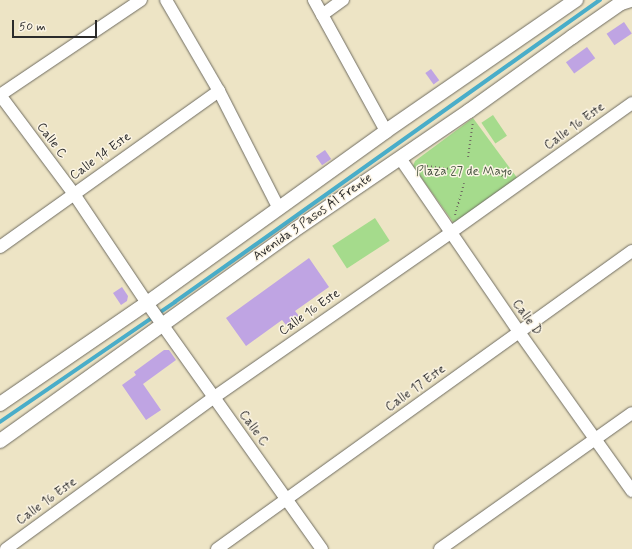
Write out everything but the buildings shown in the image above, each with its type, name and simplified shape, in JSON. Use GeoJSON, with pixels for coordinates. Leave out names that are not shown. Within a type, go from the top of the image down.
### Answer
{"type":"FeatureCollection","features":[{"type":"Feature","properties":{"kind":"street"},"geometry":{"type":"LineString","coordinates":[[0,95],[141,0]]}},
{"type":"Feature","properties":{"kind":"street"},"geometry":{"type":"LineString","coordinates":[[166,0],[219,92],[279,209]]}},
{"type":"Feature","properties":{"kind":"street"},"geometry":{"type":"LineString","coordinates":[[314,0],[386,131]]}},
{"type":"Feature","properties":{"kind":"street"},"geometry":{"type":"LineString","coordinates":[[322,15],[343,0]]}},
{"type":"Feature","properties":{"kind":"street","name":"Avenida 3 Pasos Al Frente"},"geometry":{"type":"LineString","coordinates":[[0,404],[149,306],[386,131],[576,0]]}},
{"type":"Feature","properties":{"kind":"street","name":"Avenida 3 Pasos Al Frente"},"geometry":{"type":"LineString","coordinates":[[0,441],[161,322],[469,111],[621,3],[630,0]]}},
{"type":"Feature","properties":{"kind":"street","name":"Calle 14 Este"},"geometry":{"type":"LineString","coordinates":[[0,247],[219,92]]}},
{"type":"Feature","properties":{"kind":"street","name":"Calle C"},"geometry":{"type":"LineString","coordinates":[[0,95],[74,194],[213,398],[322,549]]}},
{"type":"Feature","properties":{"kind":"street","name":"Calle 16 Este"},"geometry":{"type":"LineString","coordinates":[[6,549],[213,398],[450,233],[632,103]]}},
{"type":"Feature","properties":{"kind":"street","name":"Calle D"},"geometry":{"type":"LineString","coordinates":[[400,158],[450,233],[632,491]]}},
{"type":"Feature","properties":{"kind":"street","name":"Calle 17 Este"},"geometry":{"type":"LineString","coordinates":[[217,549],[632,251]]}},
{"type":"Feature","properties":{"kind":"street"},"geometry":{"type":"LineString","coordinates":[[440,549],[596,440],[632,413]]}},
{"type":"Feature","properties":{"kind":"path"},"geometry":{"type":"LineString","coordinates":[[468,157],[473,118],[469,111]]}},
{"type":"Feature","properties":{"kind":"path"},"geometry":{"type":"LineString","coordinates":[[400,158],[414,164],[451,169]]}},
{"type":"Feature","properties":{"kind":"path"},"geometry":{"type":"LineString","coordinates":[[478,171],[518,179],[521,182]]}},
{"type":"Feature","properties":{"kind":"path"},"geometry":{"type":"LineString","coordinates":[[450,233],[464,183]]}},
{"type":"Feature","properties":{"kind":"green space"},"geometry":{"type":"Polygon","coordinates":[[[493,115],[507,136],[495,144],[481,123],[493,115]]]}},
{"type":"Feature","properties":{"kind":"green space","name":"Plaza 27 de Mayo"},"geometry":{"type":"Polygon","coordinates":[[[473,118],[518,179],[459,222],[453,222],[413,166],[415,161],[473,118]]]}},
{"type":"Feature","properties":{"kind":"green space"},"geometry":{"type":"Polygon","coordinates":[[[375,218],[390,241],[347,268],[332,246],[375,218]]]}},
{"type":"Feature","properties":{"kind":"waterway"},"geometry":{"type":"LineString","coordinates":[[0,422],[175,302],[600,0]]}}]}
